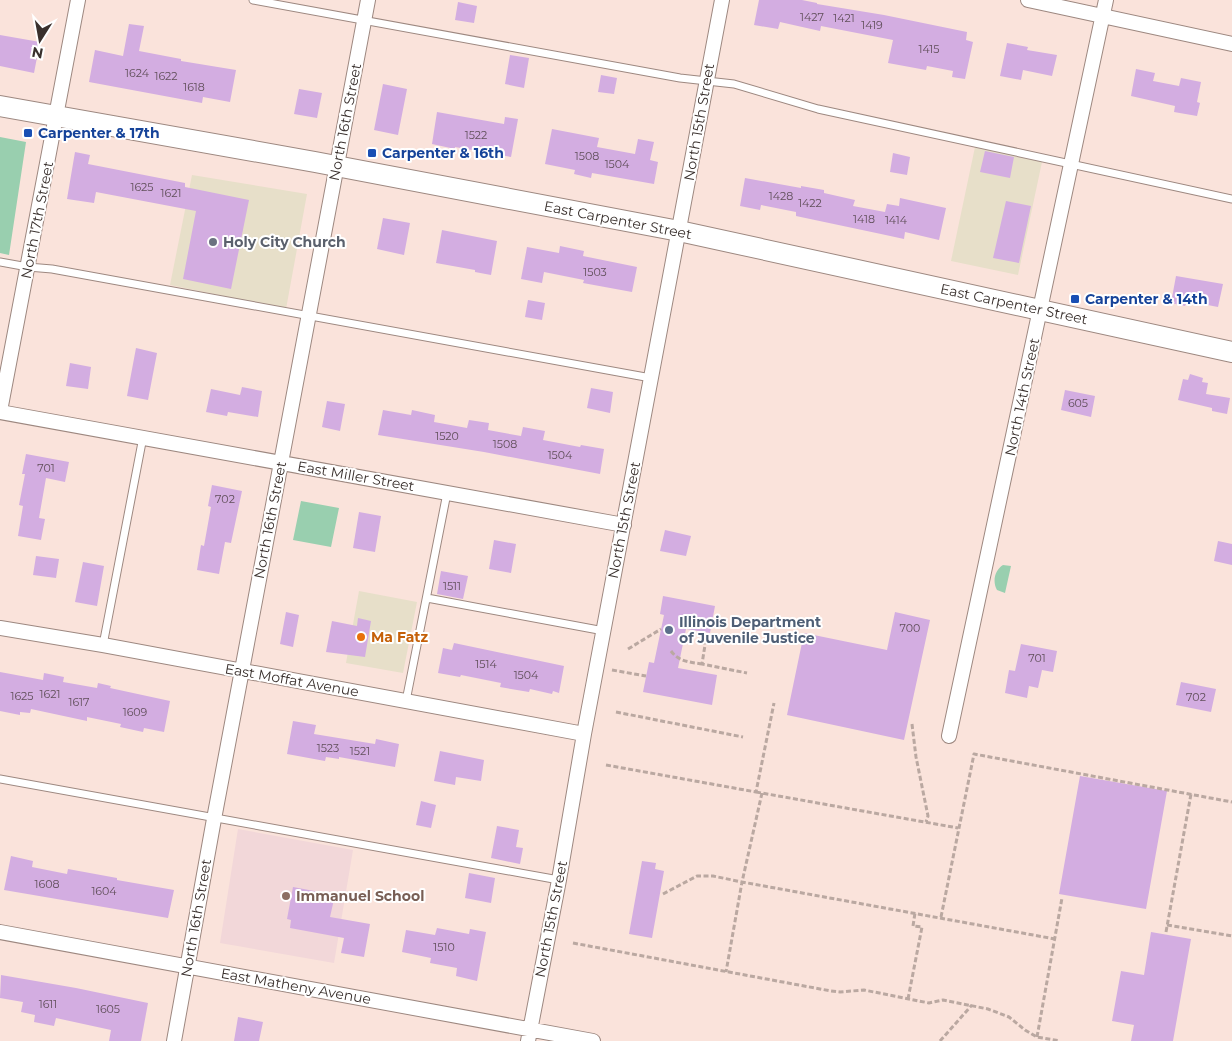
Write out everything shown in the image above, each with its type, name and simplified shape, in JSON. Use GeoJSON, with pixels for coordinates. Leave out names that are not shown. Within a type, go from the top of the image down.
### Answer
{"type":"FeatureCollection","features":[{"type":"Feature","properties":{"kind":"street","name":"North 17th Street"},"geometry":{"type":"LineString","coordinates":[[0,411],[78,0]]}},
{"type":"Feature","properties":{"kind":"street","name":"North 16th Street"},"geometry":{"type":"LineString","coordinates":[[174,1041],[368,0]]}},
{"type":"Feature","properties":{"kind":"street","name":"North 15th Street"},"geometry":{"type":"LineString","coordinates":[[529,1035],[722,0]]}},
{"type":"Feature","properties":{"kind":"street"},"geometry":{"type":"LineString","coordinates":[[1028,0],[1232,44]]}},
{"type":"Feature","properties":{"kind":"street","name":"North 14th Street"},"geometry":{"type":"LineString","coordinates":[[949,736],[1106,0]]}},
{"type":"Feature","properties":{"kind":"street","name":"East Carpenter Street"},"geometry":{"type":"LineString","coordinates":[[0,106],[337,166],[679,231],[1232,352]]}},
{"type":"Feature","properties":{"kind":"street","name":"East Miller Street"},"geometry":{"type":"LineString","coordinates":[[0,411],[624,526]]}},
{"type":"Feature","properties":{"kind":"street","name":"East Moffat Avenue"},"geometry":{"type":"LineString","coordinates":[[0,628],[103,645],[584,734]]}},
{"type":"Feature","properties":{"kind":"street","name":"East Matheny Avenue"},"geometry":{"type":"LineString","coordinates":[[0,932],[187,966],[529,1035],[593,1041]]}},
{"type":"Feature","properties":{"kind":"lane"},"geometry":{"type":"LineString","coordinates":[[253,0],[680,78],[734,84],[818,109],[1232,198]]}},
{"type":"Feature","properties":{"kind":"lane"},"geometry":{"type":"LineString","coordinates":[[0,262],[650,378]]}},
{"type":"Feature","properties":{"kind":"lane"},"geometry":{"type":"LineString","coordinates":[[103,645],[143,437]]}},
{"type":"Feature","properties":{"kind":"lane"},"geometry":{"type":"LineString","coordinates":[[406,701],[447,492]]}},
{"type":"Feature","properties":{"kind":"lane"},"geometry":{"type":"LineString","coordinates":[[427,598],[604,631]]}},
{"type":"Feature","properties":{"kind":"lane"},"geometry":{"type":"LineString","coordinates":[[0,779],[559,880]]}},
{"type":"Feature","properties":{"kind":"path"},"geometry":{"type":"LineString","coordinates":[[628,649],[661,629]]}},
{"type":"Feature","properties":{"kind":"path"},"geometry":{"type":"LineString","coordinates":[[702,664],[705,645],[704,632]]}},
{"type":"Feature","properties":{"kind":"path"},"geometry":{"type":"LineString","coordinates":[[671,651],[676,658],[681,660],[747,672]]}},
{"type":"Feature","properties":{"kind":"path"},"geometry":{"type":"LineString","coordinates":[[612,670],[646,676]]}},
{"type":"Feature","properties":{"kind":"path"},"geometry":{"type":"LineString","coordinates":[[756,792],[774,703]]}},
{"type":"Feature","properties":{"kind":"path"},"geometry":{"type":"LineString","coordinates":[[616,712],[743,736]]}},
{"type":"Feature","properties":{"kind":"path"},"geometry":{"type":"LineString","coordinates":[[912,724],[916,757],[928,816],[926,822]]}},
{"type":"Feature","properties":{"kind":"path"},"geometry":{"type":"LineString","coordinates":[[941,917],[974,754],[1232,802]]}},
{"type":"Feature","properties":{"kind":"path"},"geometry":{"type":"LineString","coordinates":[[606,765],[958,828]]}},
{"type":"Feature","properties":{"kind":"path"},"geometry":{"type":"LineString","coordinates":[[726,972],[742,882],[762,794]]}},
{"type":"Feature","properties":{"kind":"path"},"geometry":{"type":"LineString","coordinates":[[1166,932],[1191,794]]}},
{"type":"Feature","properties":{"kind":"path"},"geometry":{"type":"LineString","coordinates":[[663,894],[697,876],[713,876],[1055,939]]}},
{"type":"Feature","properties":{"kind":"path"},"geometry":{"type":"LineString","coordinates":[[1037,1037],[1062,898]]}},
{"type":"Feature","properties":{"kind":"path"},"geometry":{"type":"LineString","coordinates":[[908,999],[922,927],[913,926],[915,913]]}},
{"type":"Feature","properties":{"kind":"path"},"geometry":{"type":"LineString","coordinates":[[1167,925],[1232,936]]}},
{"type":"Feature","properties":{"kind":"path"},"geometry":{"type":"LineString","coordinates":[[573,943],[831,991],[864,990],[929,1003],[943,1000],[988,1008],[1009,1017],[1037,1037],[1060,1041]]}},
{"type":"Feature","properties":{"kind":"path"},"geometry":{"type":"LineString","coordinates":[[940,1041],[972,1005]]}},
{"type":"Feature","properties":{"kind":"shaded area"},"geometry":{"type":"Polygon","coordinates":[[[975,147],[1042,162],[1018,275],[951,261],[975,147]]]}},
{"type":"Feature","properties":{"kind":"shaded area"},"geometry":{"type":"Polygon","coordinates":[[[192,175],[307,194],[286,309],[170,285],[192,175]]]}},
{"type":"Feature","properties":{"kind":"shaded area"},"geometry":{"type":"Polygon","coordinates":[[[359,591],[417,602],[403,673],[346,663],[359,591]]]}},
{"type":"Feature","properties":{"kind":"shaded area","name":"Immanuel School"},"geometry":{"type":"Polygon","coordinates":[[[238,829],[353,850],[334,963],[220,943],[238,829]]]}},
{"type":"Feature","properties":{"kind":"green space"},"geometry":{"type":"Polygon","coordinates":[[[0,137],[26,142],[9,255],[0,253],[0,137]]]}},
{"type":"Feature","properties":{"kind":"green space"},"geometry":{"type":"Polygon","coordinates":[[[301,501],[339,508],[331,547],[293,540],[301,501]]]}},
{"type":"Feature","properties":{"kind":"green space"},"geometry":{"type":"Polygon","coordinates":[[[1003,565],[1011,566],[1005,593],[997,590],[995,583],[996,573],[1003,565]]]}},
{"type":"Feature","properties":{"kind":"building"},"geometry":{"type":"Polygon","coordinates":[[[759,0],[802,0],[967,32],[966,40],[973,42],[965,79],[952,77],[953,71],[927,66],[926,70],[888,63],[893,40],[821,26],[820,31],[780,22],[778,29],[754,25],[759,0]]]}},
{"type":"Feature","properties":{"kind":"building"},"geometry":{"type":"Polygon","coordinates":[[[458,2],[477,6],[474,23],[455,20],[458,2]]]}},
{"type":"Feature","properties":{"kind":"building"},"geometry":{"type":"Polygon","coordinates":[[[129,24],[144,26],[139,51],[181,59],[181,61],[236,70],[230,102],[203,97],[202,103],[89,82],[95,50],[123,56],[129,24]]]}},
{"type":"Feature","properties":{"kind":"building"},"geometry":{"type":"Polygon","coordinates":[[[0,35],[40,42],[34,73],[0,66],[0,35]]]}},
{"type":"Feature","properties":{"kind":"building"},"geometry":{"type":"Polygon","coordinates":[[[1007,43],[1028,47],[1027,50],[1057,55],[1052,76],[1023,70],[1021,80],[1000,76],[1007,43]]]}},
{"type":"Feature","properties":{"kind":"building"},"geometry":{"type":"Polygon","coordinates":[[[510,55],[529,58],[524,88],[505,84],[510,55]]]}},
{"type":"Feature","properties":{"kind":"building"},"geometry":{"type":"Polygon","coordinates":[[[1136,69],[1155,73],[1153,81],[1179,86],[1181,78],[1201,82],[1197,102],[1200,103],[1197,116],[1174,112],[1175,106],[1131,96],[1136,69]]]}},
{"type":"Feature","properties":{"kind":"building"},"geometry":{"type":"Polygon","coordinates":[[[601,75],[617,78],[614,94],[598,92],[601,75]]]}},
{"type":"Feature","properties":{"kind":"building"},"geometry":{"type":"Polygon","coordinates":[[[383,84],[407,89],[398,135],[374,130],[383,84]]]}},
{"type":"Feature","properties":{"kind":"building"},"geometry":{"type":"Polygon","coordinates":[[[299,89],[322,93],[317,118],[294,114],[299,89]]]}},
{"type":"Feature","properties":{"kind":"building"},"geometry":{"type":"Polygon","coordinates":[[[437,112],[504,124],[505,117],[518,119],[511,157],[432,144],[437,112]]]}},
{"type":"Feature","properties":{"kind":"building"},"geometry":{"type":"Polygon","coordinates":[[[552,129],[599,138],[597,147],[635,154],[638,139],[654,142],[650,160],[658,162],[654,184],[592,173],[591,178],[574,174],[575,170],[545,164],[552,129]]]}},
{"type":"Feature","properties":{"kind":"building"},"geometry":{"type":"Polygon","coordinates":[[[985,151],[1014,157],[1010,178],[980,172],[985,151]]]}},
{"type":"Feature","properties":{"kind":"building"},"geometry":{"type":"Polygon","coordinates":[[[75,152],[90,155],[88,164],[185,183],[185,187],[249,200],[231,289],[183,279],[196,211],[96,192],[94,203],[67,199],[75,152]]]}},
{"type":"Feature","properties":{"kind":"building"},"geometry":{"type":"Polygon","coordinates":[[[893,153],[910,157],[907,175],[890,172],[893,153]]]}},
{"type":"Feature","properties":{"kind":"building"},"geometry":{"type":"Polygon","coordinates":[[[745,178],[824,190],[824,193],[855,200],[853,206],[885,212],[887,204],[899,206],[900,198],[946,208],[939,240],[905,232],[904,239],[796,216],[796,212],[761,205],[760,210],[740,206],[745,178]]]}},
{"type":"Feature","properties":{"kind":"building"},"geometry":{"type":"Polygon","coordinates":[[[1006,201],[1031,206],[1019,263],[993,258],[1006,201]]]}},
{"type":"Feature","properties":{"kind":"building"},"geometry":{"type":"Polygon","coordinates":[[[383,218],[410,223],[404,255],[377,249],[383,218]]]}},
{"type":"Feature","properties":{"kind":"building"},"geometry":{"type":"Polygon","coordinates":[[[442,230],[497,241],[491,275],[436,263],[442,230]]]}},
{"type":"Feature","properties":{"kind":"building"},"geometry":{"type":"Polygon","coordinates":[[[560,246],[584,251],[583,256],[637,267],[632,292],[583,283],[584,280],[544,272],[542,283],[521,279],[527,247],[559,253],[560,246]]]}},
{"type":"Feature","properties":{"kind":"building"},"geometry":{"type":"Polygon","coordinates":[[[1176,276],[1223,284],[1218,307],[1187,301],[1185,306],[1171,303],[1176,276]]]}},
{"type":"Feature","properties":{"kind":"building"},"geometry":{"type":"Polygon","coordinates":[[[528,300],[545,303],[542,320],[525,317],[528,300]]]}},
{"type":"Feature","properties":{"kind":"building"},"geometry":{"type":"Polygon","coordinates":[[[136,348],[157,353],[148,400],[127,396],[136,348]]]}},
{"type":"Feature","properties":{"kind":"building"},"geometry":{"type":"Polygon","coordinates":[[[70,363],[91,367],[88,389],[66,386],[70,363]]]}},
{"type":"Feature","properties":{"kind":"building"},"geometry":{"type":"Polygon","coordinates":[[[1190,374],[1203,378],[1202,382],[1208,383],[1206,394],[1230,398],[1227,414],[1212,411],[1212,408],[1178,400],[1183,379],[1188,380],[1190,374]]]}},
{"type":"Feature","properties":{"kind":"building"},"geometry":{"type":"Polygon","coordinates":[[[242,387],[262,391],[258,417],[228,412],[227,416],[206,412],[211,389],[240,395],[242,387]]]}},
{"type":"Feature","properties":{"kind":"building"},"geometry":{"type":"Polygon","coordinates":[[[591,388],[613,392],[610,413],[587,408],[591,388]]]}},
{"type":"Feature","properties":{"kind":"building"},"geometry":{"type":"Polygon","coordinates":[[[1065,390],[1095,396],[1091,417],[1061,410],[1065,390]]]}},
{"type":"Feature","properties":{"kind":"building"},"geometry":{"type":"Polygon","coordinates":[[[327,401],[345,404],[340,431],[322,427],[327,401]]]}},
{"type":"Feature","properties":{"kind":"building"},"geometry":{"type":"Polygon","coordinates":[[[383,410],[411,415],[412,410],[435,415],[434,422],[467,428],[469,420],[489,423],[488,430],[521,436],[523,427],[545,431],[543,440],[580,447],[581,445],[604,449],[600,474],[484,452],[378,435],[383,410]]]}},
{"type":"Feature","properties":{"kind":"building"},"geometry":{"type":"Polygon","coordinates":[[[26,454],[69,462],[65,482],[46,478],[39,518],[45,519],[41,540],[18,536],[23,506],[19,505],[25,474],[22,474],[26,454]]]}},
{"type":"Feature","properties":{"kind":"building"},"geometry":{"type":"Polygon","coordinates":[[[212,485],[242,491],[231,543],[225,542],[219,574],[197,570],[201,545],[204,546],[211,507],[208,506],[212,485]]]}},
{"type":"Feature","properties":{"kind":"building"},"geometry":{"type":"Polygon","coordinates":[[[359,512],[381,516],[375,552],[353,548],[359,512]]]}},
{"type":"Feature","properties":{"kind":"building"},"geometry":{"type":"Polygon","coordinates":[[[665,530],[691,536],[686,556],[660,551],[665,530]]]}},
{"type":"Feature","properties":{"kind":"building"},"geometry":{"type":"Polygon","coordinates":[[[494,540],[516,544],[511,573],[489,569],[494,540]]]}},
{"type":"Feature","properties":{"kind":"building"},"geometry":{"type":"Polygon","coordinates":[[[1218,541],[1232,544],[1232,565],[1214,561],[1218,541]]]}},
{"type":"Feature","properties":{"kind":"building"},"geometry":{"type":"Polygon","coordinates":[[[36,556],[59,559],[56,578],[33,575],[36,556]]]}},
{"type":"Feature","properties":{"kind":"building"},"geometry":{"type":"Polygon","coordinates":[[[83,562],[104,566],[97,606],[75,602],[83,562]]]}},
{"type":"Feature","properties":{"kind":"building"},"geometry":{"type":"Polygon","coordinates":[[[441,571],[468,576],[463,599],[437,594],[441,571]]]}},
{"type":"Feature","properties":{"kind":"building"},"geometry":{"type":"Polygon","coordinates":[[[663,596],[715,606],[710,633],[686,629],[678,668],[717,675],[712,705],[643,692],[649,662],[654,663],[664,615],[660,614],[663,596]]]}},
{"type":"Feature","properties":{"kind":"building"},"geometry":{"type":"Polygon","coordinates":[[[286,612],[299,615],[293,647],[280,644],[286,612]]]}},
{"type":"Feature","properties":{"kind":"building"},"geometry":{"type":"Polygon","coordinates":[[[895,612],[930,620],[904,740],[787,715],[804,633],[887,650],[895,612]]]}},
{"type":"Feature","properties":{"kind":"building"},"geometry":{"type":"Polygon","coordinates":[[[358,618],[371,621],[365,657],[326,652],[332,621],[357,626],[358,618]]]}},
{"type":"Feature","properties":{"kind":"building"},"geometry":{"type":"Polygon","coordinates":[[[454,643],[564,666],[559,693],[553,691],[552,694],[530,689],[529,692],[500,687],[501,683],[461,675],[460,677],[438,673],[443,648],[452,650],[454,643]]]}},
{"type":"Feature","properties":{"kind":"building"},"geometry":{"type":"Polygon","coordinates":[[[1021,644],[1057,651],[1053,672],[1042,670],[1038,688],[1029,686],[1027,698],[1005,693],[1009,670],[1015,671],[1021,644]]]}},
{"type":"Feature","properties":{"kind":"building"},"geometry":{"type":"Polygon","coordinates":[[[0,672],[43,680],[44,673],[64,677],[63,682],[97,688],[98,683],[111,686],[110,688],[170,701],[164,732],[144,728],[143,732],[120,727],[121,724],[87,717],[87,721],[31,709],[30,713],[20,712],[20,715],[0,711],[0,672]]]}},
{"type":"Feature","properties":{"kind":"building"},"geometry":{"type":"Polygon","coordinates":[[[1181,682],[1216,689],[1211,712],[1176,705],[1181,682]]]}},
{"type":"Feature","properties":{"kind":"building"},"geometry":{"type":"Polygon","coordinates":[[[293,721],[316,725],[314,734],[375,744],[376,739],[399,744],[395,767],[339,757],[339,759],[326,757],[325,761],[287,754],[293,721]]]}},
{"type":"Feature","properties":{"kind":"building"},"geometry":{"type":"Polygon","coordinates":[[[440,751],[484,760],[481,781],[456,777],[455,785],[434,781],[440,751]]]}},
{"type":"Feature","properties":{"kind":"building"},"geometry":{"type":"Polygon","coordinates":[[[1080,776],[1167,791],[1146,909],[1059,894],[1080,776]]]}},
{"type":"Feature","properties":{"kind":"building"},"geometry":{"type":"Polygon","coordinates":[[[421,801],[436,805],[431,828],[416,825],[421,801]]]}},
{"type":"Feature","properties":{"kind":"building"},"geometry":{"type":"Polygon","coordinates":[[[497,826],[519,830],[516,847],[523,848],[520,864],[491,858],[497,826]]]}},
{"type":"Feature","properties":{"kind":"building"},"geometry":{"type":"Polygon","coordinates":[[[11,856],[33,861],[32,867],[67,874],[68,869],[174,890],[168,918],[4,890],[11,856]]]}},
{"type":"Feature","properties":{"kind":"building"},"geometry":{"type":"Polygon","coordinates":[[[642,861],[656,863],[655,869],[664,871],[652,938],[629,934],[642,861]]]}},
{"type":"Feature","properties":{"kind":"building"},"geometry":{"type":"Polygon","coordinates":[[[469,873],[495,878],[491,903],[465,898],[469,873]]]}},
{"type":"Feature","properties":{"kind":"building"},"geometry":{"type":"Polygon","coordinates":[[[293,887],[335,895],[330,917],[370,924],[364,957],[341,953],[344,938],[290,928],[291,920],[287,919],[293,887]]]}},
{"type":"Feature","properties":{"kind":"building"},"geometry":{"type":"Polygon","coordinates":[[[437,928],[469,934],[470,929],[486,932],[477,981],[456,976],[457,968],[430,963],[431,958],[402,952],[406,930],[435,935],[437,928]]]}},
{"type":"Feature","properties":{"kind":"building"},"geometry":{"type":"Polygon","coordinates":[[[1151,932],[1191,939],[1173,1041],[1131,1041],[1134,1025],[1112,1021],[1121,971],[1144,975],[1151,932]]]}},
{"type":"Feature","properties":{"kind":"building"},"geometry":{"type":"Polygon","coordinates":[[[1,975],[148,1003],[141,1041],[109,1041],[111,1030],[56,1018],[54,1026],[34,1022],[35,1015],[21,1012],[23,1002],[0,998],[1,975]]]}},
{"type":"Feature","properties":{"kind":"building"},"geometry":{"type":"Polygon","coordinates":[[[238,1017],[263,1022],[259,1041],[234,1041],[238,1017]]]}},
{"type":"Feature","properties":{"kind":"place","name":"Carpenter & 17th"},"geometry":{"type":"Point","coordinates":[28,133]}},
{"type":"Feature","properties":{"kind":"place","name":"Carpenter & 16th"},"geometry":{"type":"Point","coordinates":[372,153]}},
{"type":"Feature","properties":{"kind":"place","name":"Holy City Church"},"geometry":{"type":"Point","coordinates":[213,242]}},
{"type":"Feature","properties":{"kind":"place","name":"Carpenter & 14th"},"geometry":{"type":"Point","coordinates":[1075,299]}},
{"type":"Feature","properties":{"kind":"place","name":"Illinois Department of Juvenile Justice"},"geometry":{"type":"Point","coordinates":[669,630]}},
{"type":"Feature","properties":{"kind":"place","name":"Ma Fatz"},"geometry":{"type":"Point","coordinates":[361,637]}},
{"type":"Feature","properties":{"kind":"place","name":"Immanuel School"},"geometry":{"type":"Point","coordinates":[286,896]}}]}
